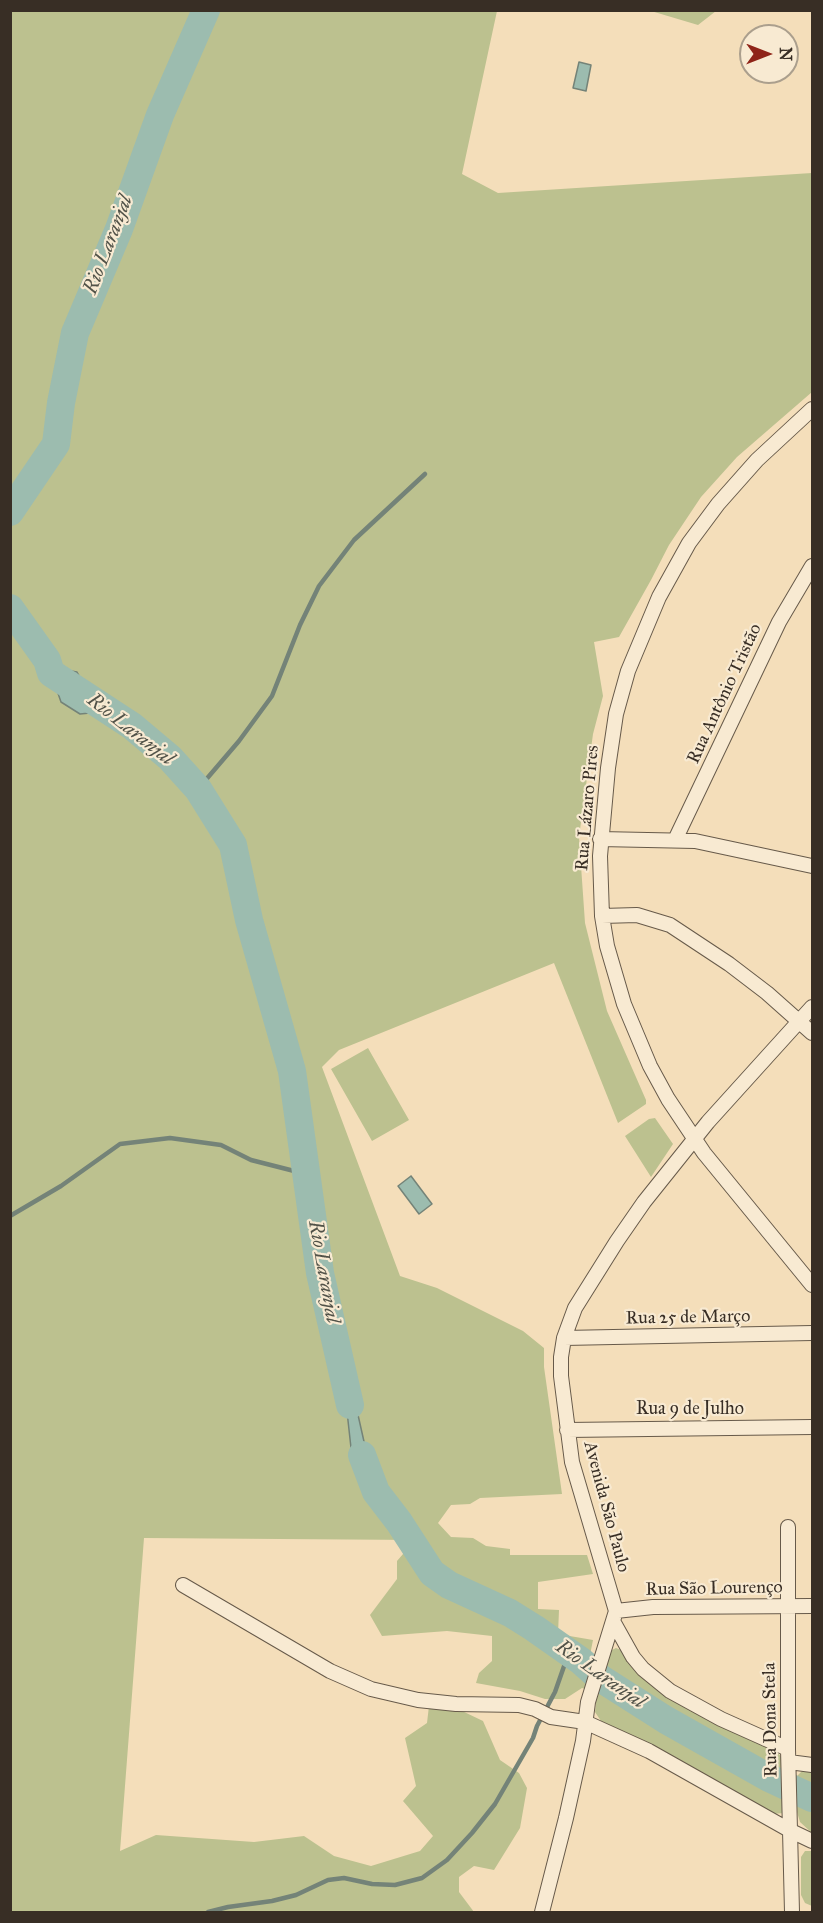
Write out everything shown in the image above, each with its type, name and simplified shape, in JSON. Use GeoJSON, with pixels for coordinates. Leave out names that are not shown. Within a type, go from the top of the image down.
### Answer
{"type":"FeatureCollection","features":[{"type":"Feature","properties":{"kind":"street","name":"Rua Lázaro Pires"},"geometry":{"type":"LineString","coordinates":[[813,409],[757,460],[718,504],[689,543],[659,597],[621,690],[608,768],[600,839],[602,916],[607,946],[616,980],[638,1039],[668,1099],[694,1139],[813,1285]]}},
{"type":"Feature","properties":{"kind":"street","name":"Rua Antônio Tristão"},"geometry":{"type":"LineString","coordinates":[[675,840],[778,622],[813,566]]}},
{"type":"Feature","properties":{"kind":"street"},"geometry":{"type":"LineString","coordinates":[[600,839],[695,840],[813,866]]}},
{"type":"Feature","properties":{"kind":"street"},"geometry":{"type":"LineString","coordinates":[[602,916],[638,915],[670,926],[729,964],[813,1033]]}},
{"type":"Feature","properties":{"kind":"street","name":"Avenida São Paulo"},"geometry":{"type":"LineString","coordinates":[[813,1007],[694,1139],[617,1241],[575,1308],[564,1338],[561,1376],[575,1476],[615,1617],[633,1657],[643,1669],[670,1691],[721,1719],[789,1762],[813,1765]]}},
{"type":"Feature","properties":{"kind":"street","name":"Rua 25 de Março"},"geometry":{"type":"LineString","coordinates":[[564,1338],[813,1333]]}},
{"type":"Feature","properties":{"kind":"street","name":"Rua 9 de Julho"},"geometry":{"type":"LineString","coordinates":[[567,1430],[813,1427]]}},
{"type":"Feature","properties":{"kind":"street","name":"Rua Dona Stela"},"geometry":{"type":"LineString","coordinates":[[788,1527],[792,1912]]}},
{"type":"Feature","properties":{"kind":"street"},"geometry":{"type":"LineString","coordinates":[[183,1585],[330,1671],[371,1689],[418,1700],[456,1704],[504,1703],[535,1709],[551,1717],[585,1722],[649,1751],[791,1832],[813,1841]]}},
{"type":"Feature","properties":{"kind":"street","name":"Rua São Lourenço"},"geometry":{"type":"LineString","coordinates":[[615,1617],[653,1607],[813,1606]]}},
{"type":"Feature","properties":{"kind":"street"},"geometry":{"type":"LineString","coordinates":[[542,1912],[566,1818],[591,1692],[615,1617]]}},
{"type":"Feature","properties":{"kind":"green space"},"geometry":{"type":"Polygon","coordinates":[[[716,10],[698,25],[651,11],[716,10]]]}},
{"type":"Feature","properties":{"kind":"green space"},"geometry":{"type":"Polygon","coordinates":[[[10,11],[497,11],[462,174],[498,193],[812,173],[812,392],[737,457],[701,497],[669,545],[619,637],[594,642],[603,696],[593,734],[579,837],[585,923],[607,1011],[646,1104],[618,1123],[554,963],[339,1050],[322,1067],[400,1276],[437,1288],[523,1331],[544,1348],[544,1367],[562,1494],[480,1498],[470,1504],[451,1505],[438,1523],[451,1537],[473,1538],[486,1546],[510,1549],[510,1555],[587,1555],[593,1574],[538,1582],[538,1609],[559,1610],[558,1634],[593,1640],[589,1660],[604,1665],[610,1651],[616,1648],[621,1650],[635,1668],[777,1751],[783,1760],[783,1770],[797,1776],[802,1771],[812,1772],[812,1833],[800,1822],[797,1812],[772,1814],[603,1724],[595,1712],[597,1693],[582,1688],[565,1699],[545,1699],[520,1691],[476,1683],[479,1673],[492,1661],[492,1636],[447,1631],[382,1636],[370,1615],[397,1579],[397,1561],[415,1540],[144,1538],[120,1851],[156,1835],[254,1842],[304,1836],[334,1856],[371,1866],[420,1851],[433,1836],[403,1801],[416,1786],[405,1738],[427,1723],[429,1706],[460,1710],[483,1721],[500,1760],[519,1773],[527,1788],[520,1828],[494,1870],[474,1866],[459,1877],[459,1892],[474,1912],[11,1912],[10,11]]]}},
{"type":"Feature","properties":{"kind":"green space"},"geometry":{"type":"Polygon","coordinates":[[[368,1048],[409,1120],[372,1141],[331,1069],[368,1048]]]}},
{"type":"Feature","properties":{"kind":"green space"},"geometry":{"type":"Polygon","coordinates":[[[655,1118],[673,1144],[651,1177],[625,1136],[649,1119],[655,1118]]]}},
{"type":"Feature","properties":{"kind":"green space"},"geometry":{"type":"Polygon","coordinates":[[[805,1851],[812,1851],[812,1906],[805,1903],[801,1895],[801,1857],[805,1851]]]}},
{"type":"Feature","properties":{"kind":"shaded area"},"geometry":{"type":"Polygon","coordinates":[[[579,62],[591,65],[586,91],[573,88],[579,62]]]}},
{"type":"Feature","properties":{"kind":"shaded area"},"geometry":{"type":"Polygon","coordinates":[[[65,670],[77,672],[82,681],[125,714],[132,726],[113,723],[90,713],[80,714],[61,702],[51,673],[65,670]]]}},
{"type":"Feature","properties":{"kind":"shaded area"},"geometry":{"type":"Polygon","coordinates":[[[411,1176],[432,1204],[419,1214],[398,1186],[411,1176]]]}},
{"type":"Feature","properties":{"kind":"shaded area"},"geometry":{"type":"Polygon","coordinates":[[[342,1366],[356,1406],[365,1446],[383,1491],[369,1493],[352,1457],[342,1366]]]}},
{"type":"Feature","properties":{"kind":"waterway","name":"Rio Laranjal"},"geometry":{"type":"LineString","coordinates":[[10,512],[56,444],[61,403],[75,333],[119,229],[160,115],[206,10]]}},
{"type":"Feature","properties":{"kind":"waterway"},"geometry":{"type":"LineString","coordinates":[[198,789],[239,741],[272,696],[300,625],[319,586],[354,540],[425,474]]}},
{"type":"Feature","properties":{"kind":"waterway","name":"Rio Laranjal"},"geometry":{"type":"LineString","coordinates":[[10,608],[47,660],[51,673],[132,726],[170,758],[198,789],[233,845],[249,920],[292,1071],[320,1273],[350,1405]]}},
{"type":"Feature","properties":{"kind":"waterway"},"geometry":{"type":"LineString","coordinates":[[10,1216],[61,1186],[120,1144],[170,1138],[221,1145],[251,1160],[306,1174]]}},
{"type":"Feature","properties":{"kind":"waterway","name":"Rio Laranjal"},"geometry":{"type":"LineString","coordinates":[[362,1455],[376,1492],[399,1522],[432,1573],[449,1585],[510,1613],[534,1628],[581,1661],[600,1678],[666,1720],[769,1778],[812,1798]]}},
{"type":"Feature","properties":{"kind":"waterway"},"geometry":{"type":"LineString","coordinates":[[208,1912],[296,1895],[328,1880],[344,1878],[372,1884],[395,1885],[422,1878],[447,1860],[495,1804],[533,1738],[555,1692],[569,1652]]}}]}
